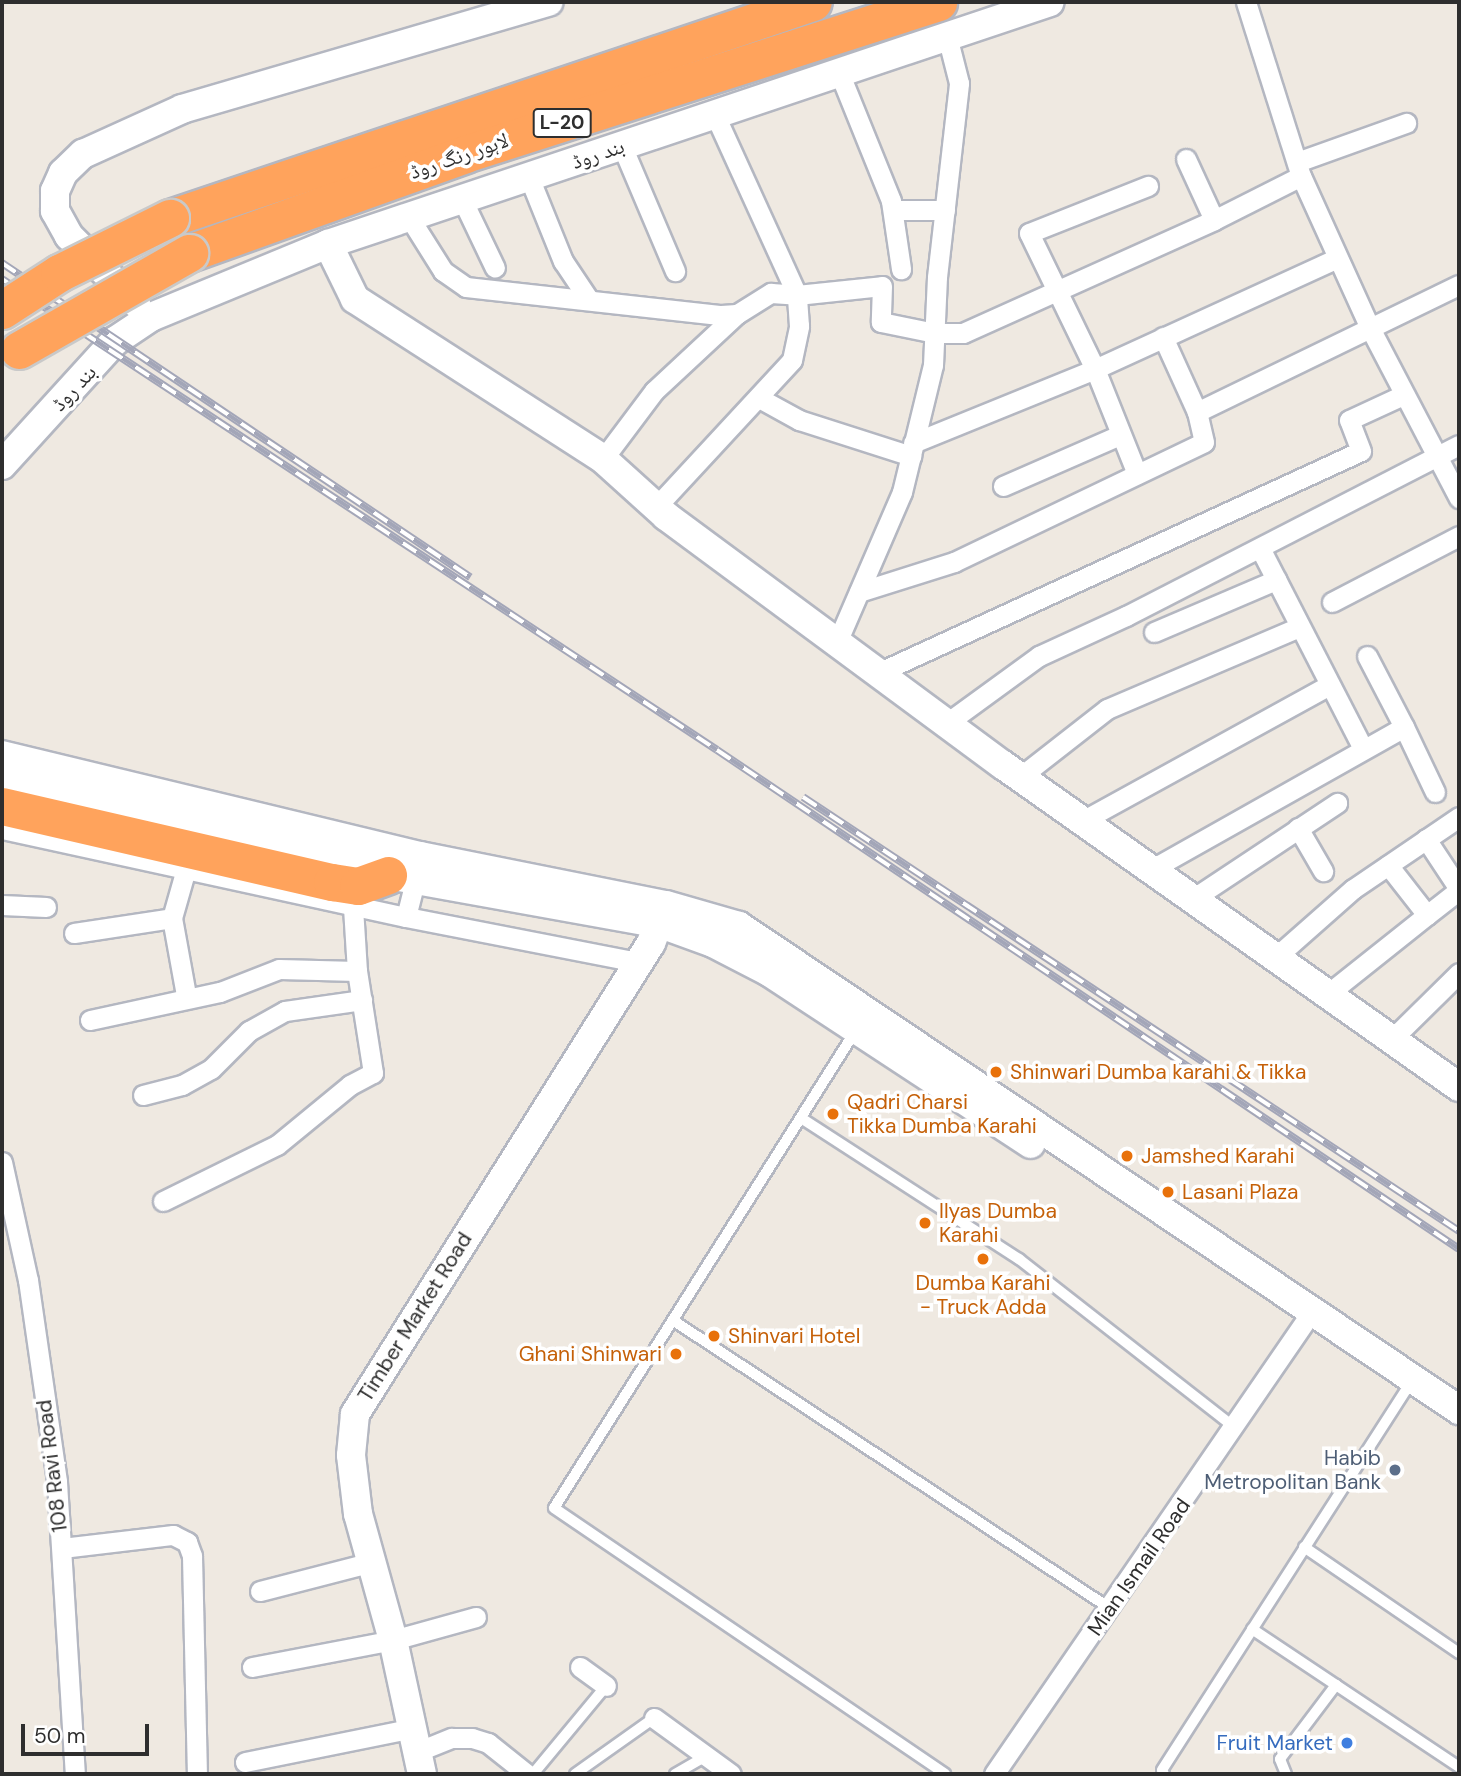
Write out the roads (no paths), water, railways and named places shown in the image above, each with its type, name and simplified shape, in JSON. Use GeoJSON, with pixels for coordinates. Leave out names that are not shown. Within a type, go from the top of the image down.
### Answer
{"type":"FeatureCollection","features":[{"type":"Feature","properties":{"kind":"highway","name":"لاہور رنگ روڈ"},"geometry":{"type":"LineString","coordinates":[[2,310],[59,273],[170,218],[813,2]]}},
{"type":"Feature","properties":{"kind":"highway","name":"لاہور رنگ روڈ"},"geometry":{"type":"LineString","coordinates":[[2,363],[110,294],[189,253],[465,154],[943,19]]}},
{"type":"Feature","properties":{"kind":"highway"},"geometry":{"type":"LineString","coordinates":[[2,806],[381,873]]}},
{"type":"Feature","properties":{"kind":"main road"},"geometry":{"type":"LineString","coordinates":[[151,317],[69,236],[55,211],[55,191],[63,173],[83,154],[182,109],[549,2]]}},
{"type":"Feature","properties":{"kind":"main road","name":"بند روڈ"},"geometry":{"type":"LineString","coordinates":[[2,466],[115,341],[151,317],[328,244],[839,72],[943,19],[1050,2]]}},
{"type":"Feature","properties":{"kind":"main road"},"geometry":{"type":"LineString","coordinates":[[328,244],[355,299],[603,459],[656,507],[1020,777],[1459,1087]]}},
{"type":"Feature","properties":{"kind":"main road"},"geometry":{"type":"LineString","coordinates":[[2,755],[381,873]]}},
{"type":"Feature","properties":{"kind":"main road"},"geometry":{"type":"LineString","coordinates":[[2,782],[381,873],[664,914],[758,936],[1409,1385],[1459,1427]]}},
{"type":"Feature","properties":{"kind":"main road"},"geometry":{"type":"LineString","coordinates":[[664,914],[769,972],[1304,1323],[1409,1385],[1459,1410]]}},
{"type":"Feature","properties":{"kind":"main road","name":"Timber Market Road"},"geometry":{"type":"LineString","coordinates":[[418,1751],[393,1640],[358,1514],[351,1455],[355,1414],[638,962],[664,914]]}},
{"type":"Feature","properties":{"kind":"street"},"geometry":{"type":"LineString","coordinates":[[1246,2],[1299,169],[1337,258],[1403,395],[1459,498]]}},
{"type":"Feature","properties":{"kind":"street"},"geometry":{"type":"LineString","coordinates":[[838,640],[902,492],[933,365],[945,210],[959,83],[943,19]]}},
{"type":"Feature","properties":{"kind":"street"},"geometry":{"type":"LineString","coordinates":[[839,72],[892,210],[901,269]]}},
{"type":"Feature","properties":{"kind":"street"},"geometry":{"type":"LineString","coordinates":[[656,507],[793,359],[797,296],[715,115]]}},
{"type":"Feature","properties":{"kind":"street"},"geometry":{"type":"LineString","coordinates":[[603,459],[654,391],[737,314],[771,293],[797,296],[882,286],[881,322],[935,333],[963,332],[1214,220],[1299,169],[1406,123]]}},
{"type":"Feature","properties":{"kind":"street"},"geometry":{"type":"LineString","coordinates":[[622,146],[675,271]]}},
{"type":"Feature","properties":{"kind":"street"},"geometry":{"type":"LineString","coordinates":[[1186,159],[1214,220]]}},
{"type":"Feature","properties":{"kind":"street"},"geometry":{"type":"LineString","coordinates":[[529,177],[563,261],[589,300]]}},
{"type":"Feature","properties":{"kind":"street"},"geometry":{"type":"LineString","coordinates":[[1137,474],[1095,369],[1029,233],[1149,186]]}},
{"type":"Feature","properties":{"kind":"street"},"geometry":{"type":"LineString","coordinates":[[462,199],[495,268]]}},
{"type":"Feature","properties":{"kind":"street"},"geometry":{"type":"LineString","coordinates":[[892,210],[945,210]]}},
{"type":"Feature","properties":{"kind":"street"},"geometry":{"type":"LineString","coordinates":[[408,217],[443,271],[466,287],[737,314]]}},
{"type":"Feature","properties":{"kind":"street"},"geometry":{"type":"LineString","coordinates":[[759,398],[799,420],[912,449],[1337,258]]}},
{"type":"Feature","properties":{"kind":"street"},"geometry":{"type":"LineString","coordinates":[[1197,412],[1459,285]]}},
{"type":"Feature","properties":{"kind":"street"},"geometry":{"type":"LineString","coordinates":[[859,592],[954,562],[1205,442],[1197,412],[1163,337]]}},
{"type":"Feature","properties":{"kind":"street"},"geometry":{"type":"LineString","coordinates":[[880,672],[1361,451],[1349,420],[1403,395]]}},
{"type":"Feature","properties":{"kind":"street"},"geometry":{"type":"LineString","coordinates":[[1003,486],[1120,435]]}},
{"type":"Feature","properties":{"kind":"street"},"geometry":{"type":"LineString","coordinates":[[947,723],[1039,656],[1260,548],[1459,445]]}},
{"type":"Feature","properties":{"kind":"street"},"geometry":{"type":"LineString","coordinates":[[1332,602],[1459,536]]}},
{"type":"Feature","properties":{"kind":"street"},"geometry":{"type":"LineString","coordinates":[[1260,548],[1328,686],[1363,748]]}},
{"type":"Feature","properties":{"kind":"street"},"geometry":{"type":"LineString","coordinates":[[1154,632],[1276,580]]}},
{"type":"Feature","properties":{"kind":"street"},"geometry":{"type":"LineString","coordinates":[[1020,777],[1107,709],[1299,627]]}},
{"type":"Feature","properties":{"kind":"street"},"geometry":{"type":"LineString","coordinates":[[1367,656],[1435,792]]}},
{"type":"Feature","properties":{"kind":"street"},"geometry":{"type":"LineString","coordinates":[[1082,821],[1328,686]]}},
{"type":"Feature","properties":{"kind":"street"},"geometry":{"type":"LineString","coordinates":[[1152,869],[1404,727]]}},
{"type":"Feature","properties":{"kind":"street"},"geometry":{"type":"LineString","coordinates":[[1194,898],[1337,803]]}},
{"type":"Feature","properties":{"kind":"street"},"geometry":{"type":"LineString","coordinates":[[1277,956],[1353,888],[1459,817]]}},
{"type":"Feature","properties":{"kind":"street"},"geometry":{"type":"LineString","coordinates":[[1298,828],[1323,871]]}},
{"type":"Feature","properties":{"kind":"street"},"geometry":{"type":"LineString","coordinates":[[2,829],[186,869],[381,873]]}},
{"type":"Feature","properties":{"kind":"street"},"geometry":{"type":"LineString","coordinates":[[1329,993],[1459,889],[1426,839]]}},
{"type":"Feature","properties":{"kind":"street"},"geometry":{"type":"LineString","coordinates":[[1388,865],[1427,915]]}},
{"type":"Feature","properties":{"kind":"street"},"geometry":{"type":"LineString","coordinates":[[186,869],[172,918],[186,995]]}},
{"type":"Feature","properties":{"kind":"street"},"geometry":{"type":"LineString","coordinates":[[381,873],[406,917],[638,962]]}},
{"type":"Feature","properties":{"kind":"street"},"geometry":{"type":"LineString","coordinates":[[381,873],[406,917]]}},
{"type":"Feature","properties":{"kind":"street"},"geometry":{"type":"LineString","coordinates":[[163,1201],[277,1146],[350,1085],[373,1073],[357,971],[381,873]]}},
{"type":"Feature","properties":{"kind":"street"},"geometry":{"type":"LineString","coordinates":[[2,905],[46,906]]}},
{"type":"Feature","properties":{"kind":"street"},"geometry":{"type":"LineString","coordinates":[[74,933],[172,918]]}},
{"type":"Feature","properties":{"kind":"street"},"geometry":{"type":"LineString","coordinates":[[90,1020],[186,995],[220,992],[279,969],[357,971]]}},
{"type":"Feature","properties":{"kind":"street"},"geometry":{"type":"LineString","coordinates":[[1392,1039],[1459,973]]}},
{"type":"Feature","properties":{"kind":"street"},"geometry":{"type":"LineString","coordinates":[[143,1095],[181,1085],[211,1069],[249,1031],[285,1011],[362,1000]]}},
{"type":"Feature","properties":{"kind":"street","name":"108 Ravi Road"},"geometry":{"type":"LineString","coordinates":[[2,1162],[28,1280],[62,1548],[75,1774]]}},
{"type":"Feature","properties":{"kind":"street","name":"Mian Ismail Road"},"geometry":{"type":"LineString","coordinates":[[993,1774],[1236,1428],[1304,1323]]}},
{"type":"Feature","properties":{"kind":"street"},"geometry":{"type":"LineString","coordinates":[[62,1548],[173,1535],[187,1542],[192,1556],[197,1774]]}},
{"type":"Feature","properties":{"kind":"street"},"geometry":{"type":"LineString","coordinates":[[260,1591],[372,1562]]}},
{"type":"Feature","properties":{"kind":"street"},"geometry":{"type":"LineString","coordinates":[[252,1667],[393,1640],[476,1617]]}},
{"type":"Feature","properties":{"kind":"street"},"geometry":{"type":"LineString","coordinates":[[580,1667],[606,1686]]}},
{"type":"Feature","properties":{"kind":"street"},"geometry":{"type":"LineString","coordinates":[[654,1718],[704,1757],[731,1774]]}},
{"type":"Feature","properties":{"kind":"street"},"geometry":{"type":"LineString","coordinates":[[245,1762],[418,1751],[452,1738],[472,1738],[488,1743],[527,1774]]}},
{"type":"Feature","properties":{"kind":"lane"},"geometry":{"type":"LineString","coordinates":[[857,1030],[554,1508],[946,1774]]}},
{"type":"Feature","properties":{"kind":"lane"},"geometry":{"type":"LineString","coordinates":[[802,1118],[1019,1259],[1236,1428]]}},
{"type":"Feature","properties":{"kind":"lane"},"geometry":{"type":"LineString","coordinates":[[674,1321],[1111,1609]]}},
{"type":"Feature","properties":{"kind":"lane"},"geometry":{"type":"LineString","coordinates":[[1164,1774],[1162,1770],[1409,1385]]}},
{"type":"Feature","properties":{"kind":"lane"},"geometry":{"type":"LineString","coordinates":[[1304,1547],[1459,1653]]}},
{"type":"Feature","properties":{"kind":"lane"},"geometry":{"type":"LineString","coordinates":[[1252,1629],[1459,1767]]}},
{"type":"Feature","properties":{"kind":"lane"},"geometry":{"type":"LineString","coordinates":[[1286,1774],[1280,1759],[1336,1685]]}},
{"type":"Feature","properties":{"kind":"lane"},"geometry":{"type":"LineString","coordinates":[[533,1774],[606,1686]]}},
{"type":"Feature","properties":{"kind":"lane"},"geometry":{"type":"LineString","coordinates":[[575,1774],[654,1718]]}},
{"type":"Feature","properties":{"kind":"lane"},"geometry":{"type":"LineString","coordinates":[[675,1774],[704,1757]]}},
{"type":"Feature","properties":{"kind":"railway"},"geometry":{"type":"LineString","coordinates":[[2,263],[470,577]]}},
{"type":"Feature","properties":{"kind":"railway"},"geometry":{"type":"LineString","coordinates":[[2,279],[717,750],[1459,1249]]}},
{"type":"Feature","properties":{"kind":"railway"},"geometry":{"type":"LineString","coordinates":[[803,797],[1459,1231]]}},
{"type":"Feature","properties":{"kind":"place","name":"Shinwari Dumba karahi & Tikka"},"geometry":{"type":"Point","coordinates":[996,1072]}},
{"type":"Feature","properties":{"kind":"place","name":"Qadri Charsi Tikka Dumba Karahi"},"geometry":{"type":"Point","coordinates":[833,1114]}},
{"type":"Feature","properties":{"kind":"place","name":"Jamshed Karahi"},"geometry":{"type":"Point","coordinates":[1127,1156]}},
{"type":"Feature","properties":{"kind":"place","name":"Lasani Plaza"},"geometry":{"type":"Point","coordinates":[1168,1192]}},
{"type":"Feature","properties":{"kind":"place","name":"Ilyas Dumba Karahi"},"geometry":{"type":"Point","coordinates":[925,1223]}},
{"type":"Feature","properties":{"kind":"place","name":"Dumba Karahi - Truck Adda"},"geometry":{"type":"Point","coordinates":[983,1259]}},
{"type":"Feature","properties":{"kind":"place","name":"Shinvari Hotel"},"geometry":{"type":"Point","coordinates":[714,1336]}},
{"type":"Feature","properties":{"kind":"place","name":"Ghani Shinwari"},"geometry":{"type":"Point","coordinates":[676,1354]}},
{"type":"Feature","properties":{"kind":"place","name":"Habib Metropolitan Bank"},"geometry":{"type":"Point","coordinates":[1395,1470]}},
{"type":"Feature","properties":{"kind":"place","name":"Fruit Market"},"geometry":{"type":"Point","coordinates":[1347,1743]}}]}
